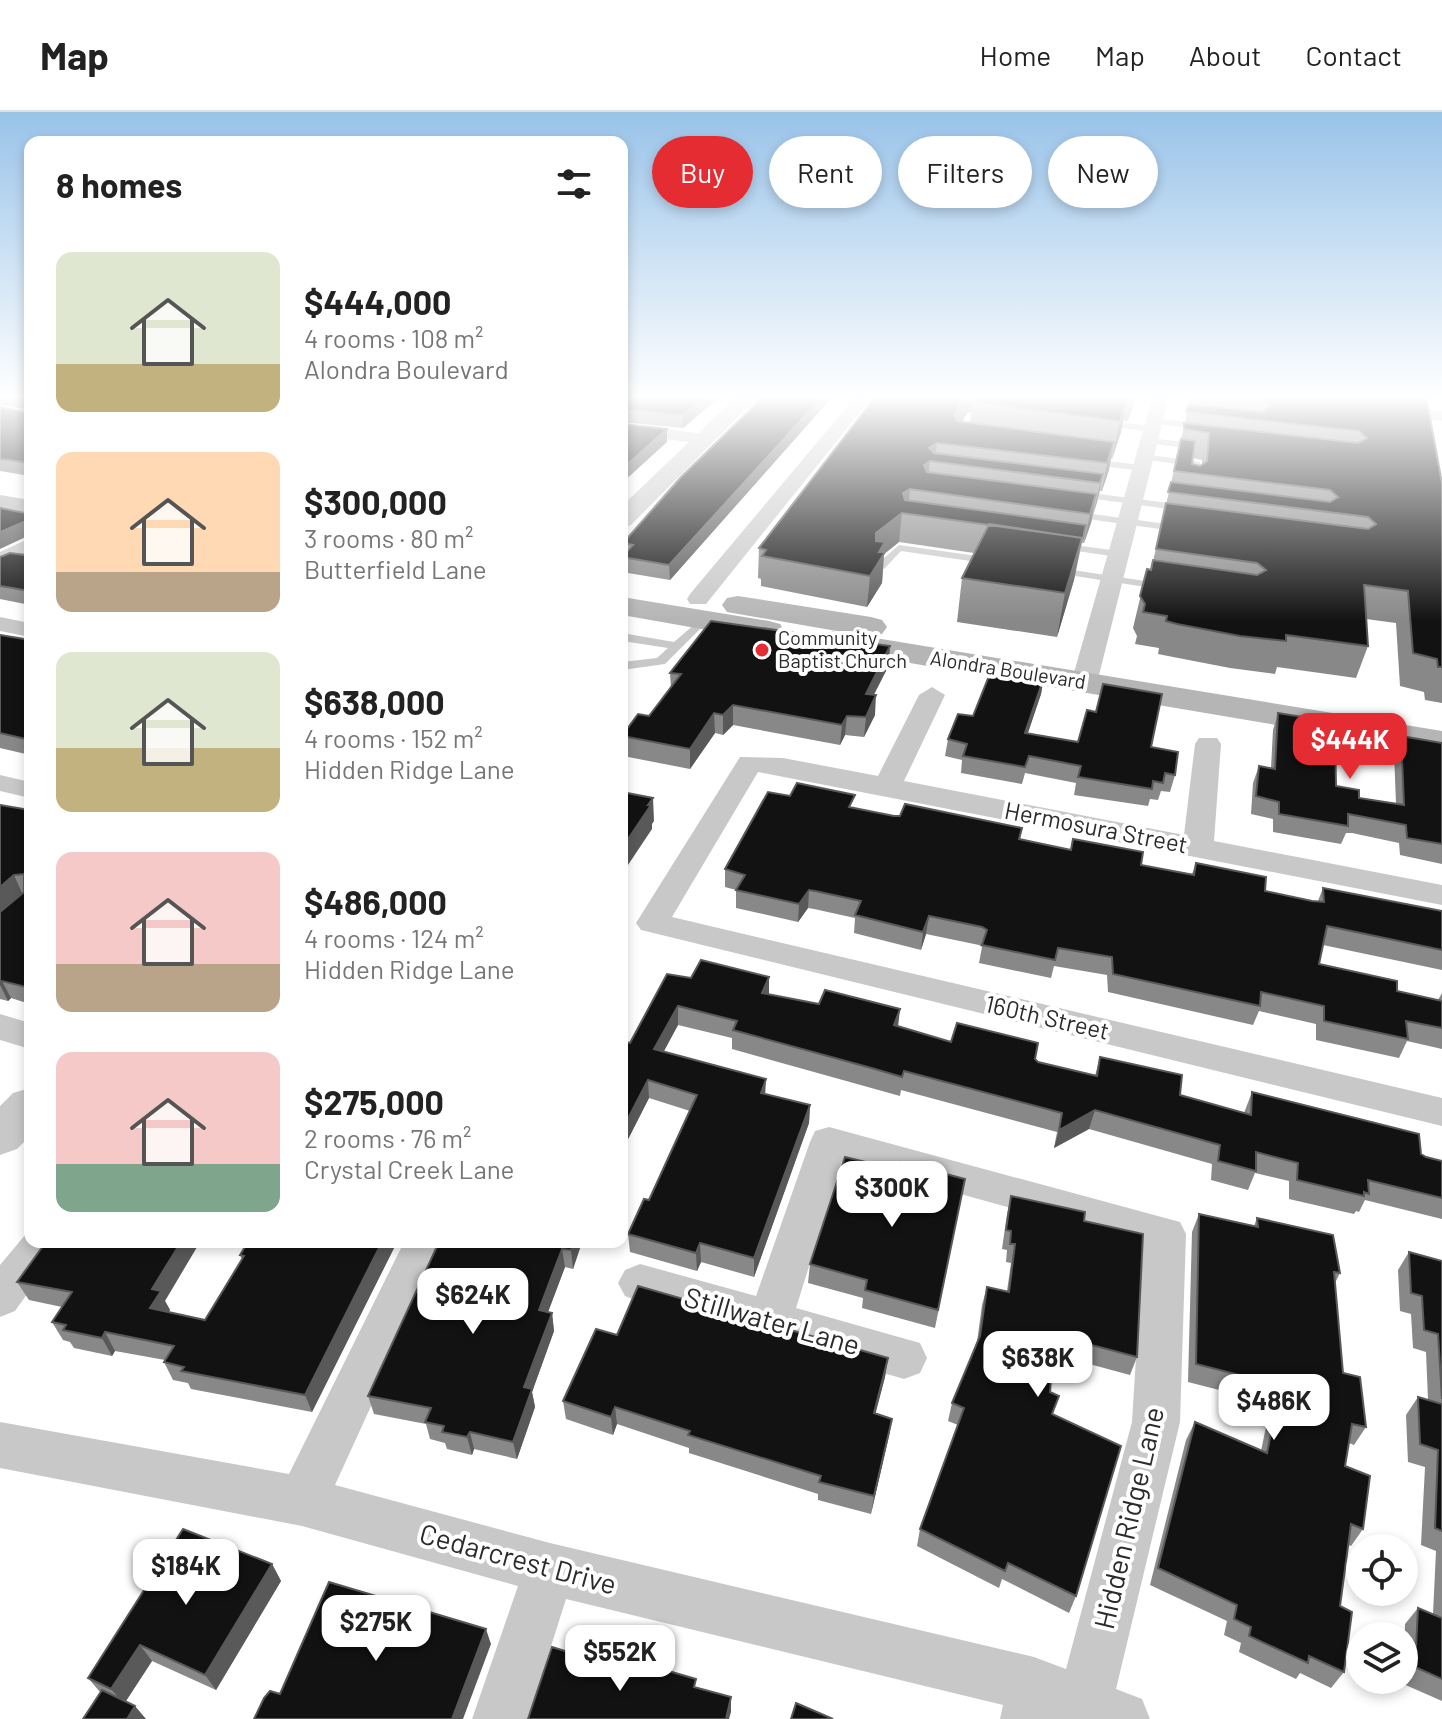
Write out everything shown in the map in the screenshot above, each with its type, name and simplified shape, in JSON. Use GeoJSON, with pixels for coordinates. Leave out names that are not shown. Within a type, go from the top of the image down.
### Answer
{"type":"FeatureCollection","features":[{"type":"Feature","properties":{"kind":"main road"},"geometry":{"type":"LineString","coordinates":[[0,486],[24,490]]}},
{"type":"Feature","properties":{"kind":"main road"},"geometry":{"type":"LineString","coordinates":[[0,503],[24,507]]}},
{"type":"Feature","properties":{"kind":"main road","name":"Alondra Boulevard"},"geometry":{"type":"LineString","coordinates":[[628,588],[700,609]]}},
{"type":"Feature","properties":{"kind":"main road","name":"Alondra Boulevard"},"geometry":{"type":"LineString","coordinates":[[628,606],[700,609],[1086,672],[1442,719]]}},
{"type":"Feature","properties":{"kind":"main road","name":"Alondra Boulevard"},"geometry":{"type":"LineString","coordinates":[[1086,672],[1442,742]]}},
{"type":"Feature","properties":{"kind":"street"},"geometry":{"type":"LineString","coordinates":[[631,501],[667,471]]}},
{"type":"Feature","properties":{"kind":"street"},"geometry":{"type":"LineString","coordinates":[[700,609],[807,471]]}},
{"type":"Feature","properties":{"kind":"street"},"geometry":{"type":"LineString","coordinates":[[1086,672],[1141,471]]}},
{"type":"Feature","properties":{"kind":"street"},"geometry":{"type":"LineString","coordinates":[[0,624],[24,629]]}},
{"type":"Feature","properties":{"kind":"street"},"geometry":{"type":"LineString","coordinates":[[887,787],[932,695]]}},
{"type":"Feature","properties":{"kind":"street"},"geometry":{"type":"LineString","coordinates":[[1198,848],[1208,744]]}},
{"type":"Feature","properties":{"kind":"street","name":"Hermosura Street"},"geometry":{"type":"LineString","coordinates":[[652,923],[750,763],[1442,895]]}},
{"type":"Feature","properties":{"kind":"street"},"geometry":{"type":"LineString","coordinates":[[0,783],[24,789]]}},
{"type":"Feature","properties":{"kind":"street","name":"160th Street"},"geometry":{"type":"LineString","coordinates":[[652,923],[1442,1112]]}},
{"type":"Feature","properties":{"kind":"street"},"geometry":{"type":"LineString","coordinates":[[0,1027],[24,1034]]}},
{"type":"Feature","properties":{"kind":"street"},"geometry":{"type":"LineString","coordinates":[[0,1136],[24,1112]]}},
{"type":"Feature","properties":{"kind":"street","name":"Hidden Ridge Lane"},"geometry":{"type":"LineString","coordinates":[[770,1320],[829,1142],[1165,1234],[1156,1422],[1103,1712]]}},
{"type":"Feature","properties":{"kind":"street"},"geometry":{"type":"LineString","coordinates":[[0,1298],[38,1248]]}},
{"type":"Feature","properties":{"kind":"street"},"geometry":{"type":"LineString","coordinates":[[302,1501],[422,1248]]}},
{"type":"Feature","properties":{"kind":"street","name":"Stillwater Lane"},"geometry":{"type":"LineString","coordinates":[[640,1283],[904,1358]]}},
{"type":"Feature","properties":{"kind":"street","name":"Cedarcrest Drive"},"geometry":{"type":"LineString","coordinates":[[0,1445],[302,1501],[1031,1702],[1103,1712]]}},
{"type":"Feature","properties":{"kind":"street"},"geometry":{"type":"LineString","coordinates":[[500,1719],[550,1569]]}},
{"type":"Feature","properties":{"kind":"lane"},"geometry":{"type":"LineString","coordinates":[[1192,489],[1196,471]]}},
{"type":"Feature","properties":{"kind":"lane"},"geometry":{"type":"LineString","coordinates":[[1071,493],[1194,531]]}},
{"type":"Feature","properties":{"kind":"lane"},"geometry":{"type":"LineString","coordinates":[[1061,513],[1195,509]]}},
{"type":"Feature","properties":{"kind":"lane"},"geometry":{"type":"LineString","coordinates":[[1043,543],[1118,554]]}},
{"type":"Feature","properties":{"kind":"lane"},"geometry":{"type":"LineString","coordinates":[[880,567],[899,548],[1001,562]]}},
{"type":"Feature","properties":{"kind":"lane"},"geometry":{"type":"LineString","coordinates":[[1045,569],[1172,589]]}},
{"type":"Feature","properties":{"kind":"lane"},"geometry":{"type":"LineString","coordinates":[[628,666],[661,661],[678,646],[700,609]]}},
{"type":"Feature","properties":{"kind":"lane"},"geometry":{"type":"LineString","coordinates":[[628,638],[678,646]]}},
{"type":"Feature","properties":{"kind":"building"},"geometry":{"type":"Polygon","coordinates":[[[687,471],[755,471],[669,565],[628,558],[628,550],[633,545],[628,544],[628,537],[687,471]]]}},
{"type":"Feature","properties":{"kind":"building"},"geometry":{"type":"Polygon","coordinates":[[[818,471],[927,471],[1096,494],[1090,514],[910,489],[903,493],[905,500],[1086,525],[1083,538],[902,513],[876,533],[876,541],[885,542],[879,552],[885,552],[870,576],[762,556],[766,550],[759,548],[818,471]]]}},
{"type":"Feature","properties":{"kind":"building"},"geometry":{"type":"Polygon","coordinates":[[[1007,471],[1103,474],[1100,483],[1007,471]]]}},
{"type":"Feature","properties":{"kind":"building"},"geometry":{"type":"Polygon","coordinates":[[[1174,471],[1440,471],[1442,667],[1438,667],[1437,659],[1413,653],[1408,591],[1364,585],[1368,646],[1286,635],[1286,641],[1240,636],[1177,624],[1166,621],[1167,616],[1143,612],[1145,604],[1140,596],[1147,569],[1151,570],[1153,560],[1257,575],[1266,570],[1257,563],[1156,549],[1166,503],[1368,529],[1376,524],[1368,517],[1168,492],[1171,482],[1330,502],[1338,497],[1330,490],[1174,471]]]}},
{"type":"Feature","properties":{"kind":"building"},"geometry":{"type":"Polygon","coordinates":[[[0,508],[24,513],[24,522],[0,532],[0,508]]]}},
{"type":"Feature","properties":{"kind":"building"},"geometry":{"type":"Polygon","coordinates":[[[989,524],[1082,538],[1065,593],[962,578],[989,524]]]}},
{"type":"Feature","properties":{"kind":"building"},"geometry":{"type":"Polygon","coordinates":[[[10,553],[24,555],[24,590],[0,586],[0,557],[10,553]]]}},
{"type":"Feature","properties":{"kind":"building"},"geometry":{"type":"Polygon","coordinates":[[[711,621],[890,646],[866,694],[876,695],[866,717],[847,716],[842,725],[733,705],[723,715],[714,713],[690,749],[628,737],[628,728],[638,714],[649,716],[681,674],[670,673],[711,621]]]}},
{"type":"Feature","properties":{"kind":"building"},"geometry":{"type":"Polygon","coordinates":[[[0,635],[24,639],[24,739],[0,733],[0,635]]]}},
{"type":"Feature","properties":{"kind":"building"},"geometry":{"type":"Polygon","coordinates":[[[993,666],[1044,677],[1025,733],[1078,742],[1087,710],[1096,712],[1103,684],[1162,694],[1151,747],[1178,752],[1175,775],[1165,773],[1163,783],[1153,781],[1152,789],[1078,777],[1081,766],[1029,756],[1025,767],[963,756],[967,744],[948,739],[958,714],[973,716],[993,666]]]}},
{"type":"Feature","properties":{"kind":"building"},"geometry":{"type":"Polygon","coordinates":[[[1278,713],[1327,721],[1327,730],[1335,732],[1336,786],[1359,790],[1359,798],[1404,805],[1401,736],[1442,743],[1442,844],[1407,838],[1406,825],[1359,816],[1348,814],[1348,826],[1279,814],[1279,802],[1256,796],[1259,766],[1275,769],[1278,713]]]}},
{"type":"Feature","properties":{"kind":"building"},"geometry":{"type":"Polygon","coordinates":[[[797,783],[855,795],[849,807],[900,816],[905,804],[1022,828],[1019,839],[1071,850],[1073,839],[1143,852],[1141,865],[1194,875],[1196,863],[1266,877],[1265,891],[1312,901],[1324,902],[1323,888],[1442,911],[1442,950],[1327,926],[1319,964],[1397,981],[1397,991],[1442,1001],[1442,1028],[1406,1021],[1408,1039],[1324,1021],[1324,1006],[1261,992],[1260,1006],[1113,974],[1112,957],[1058,948],[1055,960],[982,945],[987,930],[982,927],[929,916],[923,932],[855,915],[861,901],[809,890],[799,904],[736,890],[745,875],[725,869],[768,792],[790,796],[797,783]]]}},
{"type":"Feature","properties":{"kind":"building"},"geometry":{"type":"Polygon","coordinates":[[[628,793],[653,798],[648,805],[651,805],[628,839],[628,793]]]}},
{"type":"Feature","properties":{"kind":"building"},"geometry":{"type":"Polygon","coordinates":[[[0,805],[24,809],[24,874],[14,875],[0,887],[0,805]]]}},
{"type":"Feature","properties":{"kind":"building"},"geometry":{"type":"Polygon","coordinates":[[[24,892],[24,986],[0,983],[0,912],[24,892]]]}},
{"type":"Feature","properties":{"kind":"building"},"geometry":{"type":"Polygon","coordinates":[[[701,960],[769,977],[762,993],[819,1004],[825,990],[900,1009],[894,1025],[951,1042],[957,1023],[1038,1043],[1035,1059],[1038,1062],[1097,1076],[1100,1057],[1182,1075],[1180,1095],[1251,1115],[1252,1092],[1419,1134],[1421,1154],[1442,1161],[1442,1198],[1368,1180],[1369,1194],[1364,1192],[1364,1196],[1297,1180],[1298,1163],[1256,1152],[1256,1171],[1218,1161],[1220,1145],[1095,1110],[1059,1130],[1062,1113],[904,1071],[902,1077],[733,1030],[737,1021],[678,1006],[654,1049],[766,1079],[761,1093],[810,1105],[754,1258],[700,1243],[696,1253],[628,1234],[644,1199],[649,1200],[697,1095],[648,1080],[628,1118],[628,1042],[667,974],[691,978],[701,960]]]}},
{"type":"Feature","properties":{"kind":"building"},"geometry":{"type":"Polygon","coordinates":[[[845,1157],[898,1170],[900,1162],[965,1179],[938,1310],[865,1290],[867,1280],[810,1264],[845,1157]]]}},
{"type":"Feature","properties":{"kind":"building"},"geometry":{"type":"Polygon","coordinates":[[[1011,1196],[1085,1212],[1084,1221],[1143,1234],[1137,1357],[1069,1339],[1068,1354],[1053,1351],[1050,1392],[1059,1396],[1052,1414],[1121,1446],[1076,1596],[1008,1563],[1005,1571],[920,1529],[964,1408],[952,1403],[980,1336],[987,1287],[1009,1292],[1015,1244],[1010,1244],[1011,1231],[1006,1230],[1011,1196]]]}},
{"type":"Feature","properties":{"kind":"building"},"geometry":{"type":"Polygon","coordinates":[[[1199,1214],[1258,1227],[1257,1218],[1333,1235],[1340,1273],[1334,1272],[1343,1373],[1360,1377],[1366,1427],[1352,1424],[1345,1466],[1370,1476],[1363,1529],[1351,1524],[1350,1534],[1346,1534],[1340,1606],[1352,1612],[1351,1622],[1346,1622],[1344,1672],[1309,1656],[1308,1663],[1249,1636],[1251,1627],[1234,1619],[1237,1605],[1158,1568],[1195,1422],[1267,1453],[1277,1404],[1268,1402],[1267,1382],[1196,1364],[1199,1214]]]}},
{"type":"Feature","properties":{"kind":"building"},"geometry":{"type":"Polygon","coordinates":[[[42,1248],[177,1248],[152,1289],[161,1291],[150,1308],[205,1320],[244,1256],[240,1255],[244,1248],[379,1248],[305,1395],[181,1371],[184,1367],[164,1362],[174,1346],[105,1332],[102,1338],[63,1330],[66,1325],[52,1322],[72,1292],[17,1282],[42,1248]]]}},
{"type":"Feature","properties":{"kind":"building"},"geometry":{"type":"Polygon","coordinates":[[[436,1248],[572,1248],[562,1249],[539,1310],[552,1313],[524,1387],[532,1389],[513,1442],[470,1432],[467,1437],[442,1432],[444,1426],[425,1422],[431,1408],[368,1396],[436,1248]]]}},
{"type":"Feature","properties":{"kind":"building"},"geometry":{"type":"Polygon","coordinates":[[[1409,1252],[1442,1261],[1442,1399],[1438,1334],[1424,1330],[1422,1296],[1411,1293],[1409,1252]]]}},
{"type":"Feature","properties":{"kind":"building"},"geometry":{"type":"Polygon","coordinates":[[[638,1286],[888,1358],[874,1413],[892,1419],[874,1496],[819,1482],[821,1476],[688,1435],[690,1431],[615,1407],[611,1417],[563,1401],[596,1329],[617,1335],[638,1286]]]}},
{"type":"Feature","properties":{"kind":"building"},"geometry":{"type":"Polygon","coordinates":[[[1418,1397],[1442,1404],[1442,1531],[1435,1528],[1438,1450],[1420,1444],[1418,1397]]]}},
{"type":"Feature","properties":{"kind":"building"},"geometry":{"type":"Polygon","coordinates":[[[183,1529],[272,1564],[205,1675],[140,1645],[111,1689],[88,1678],[183,1529]]]}},
{"type":"Feature","properties":{"kind":"building"},"geometry":{"type":"Polygon","coordinates":[[[329,1582],[486,1629],[452,1719],[254,1719],[270,1691],[280,1694],[329,1582]]]}},
{"type":"Feature","properties":{"kind":"building"},"geometry":{"type":"Polygon","coordinates":[[[1418,1608],[1442,1618],[1442,1679],[1418,1668],[1418,1608]]]}},
{"type":"Feature","properties":{"kind":"building"},"geometry":{"type":"Polygon","coordinates":[[[552,1647],[627,1670],[628,1665],[647,1670],[648,1665],[696,1679],[694,1687],[731,1697],[726,1719],[528,1719],[552,1647]]]}},
{"type":"Feature","properties":{"kind":"building"},"geometry":{"type":"Polygon","coordinates":[[[102,1690],[135,1706],[127,1719],[83,1719],[102,1690]]]}},
{"type":"Feature","properties":{"kind":"building"},"geometry":{"type":"Polygon","coordinates":[[[796,1703],[833,1719],[791,1719],[796,1703]]]}},
{"type":"Feature","properties":{"kind":"place","name":"Community Baptist Church"},"geometry":{"type":"Point","coordinates":[762,650]}}]}
